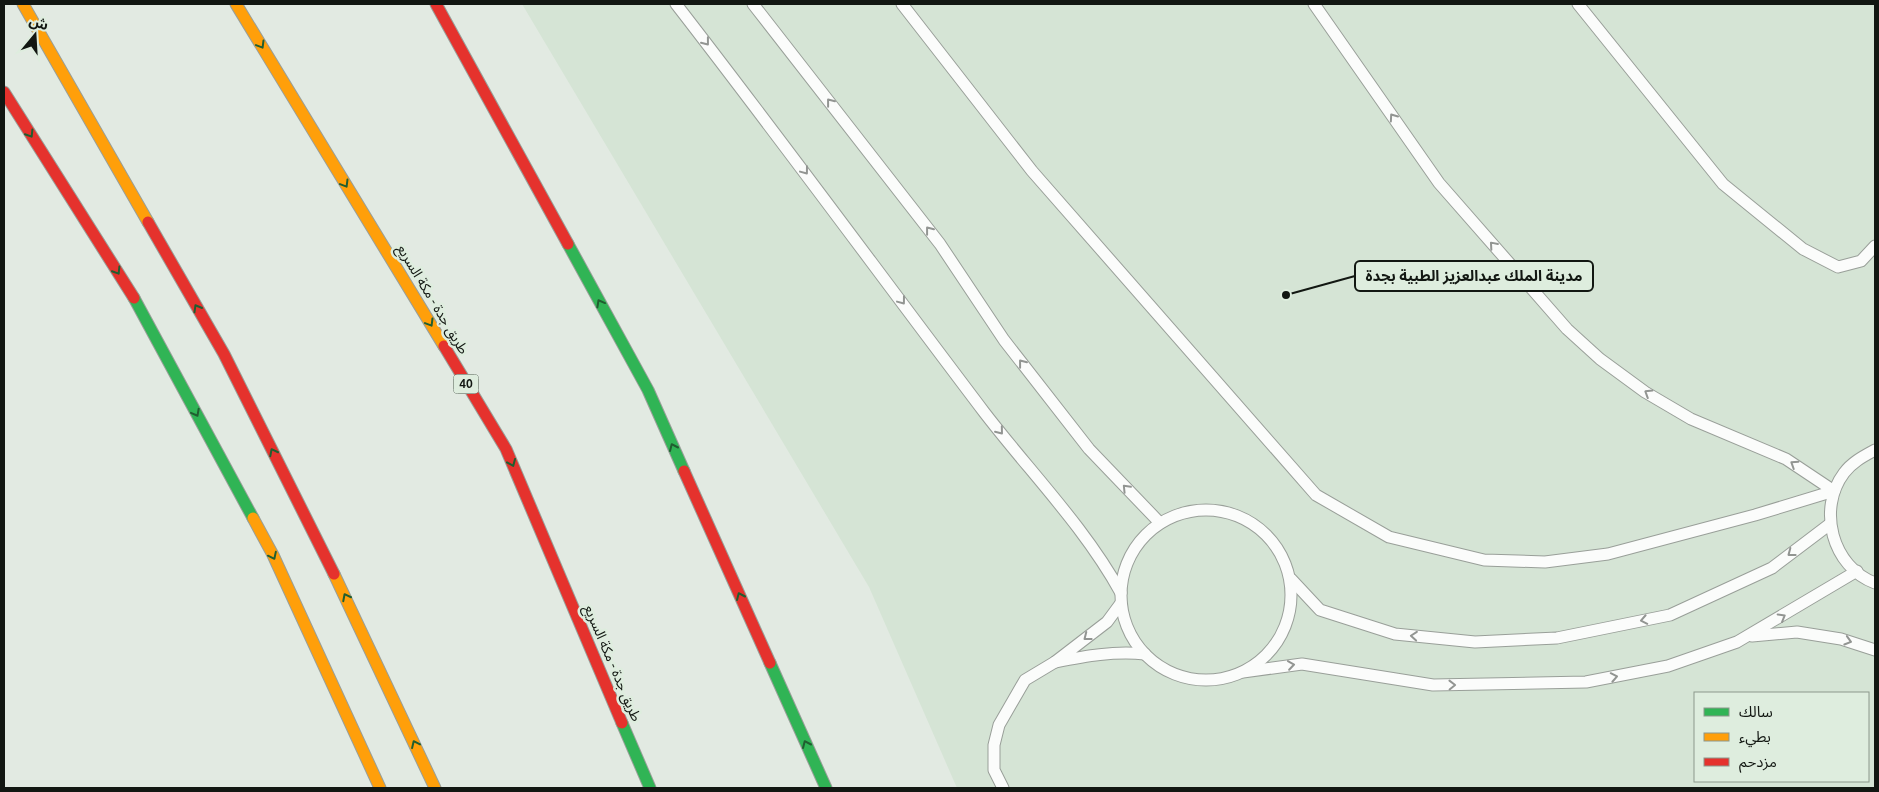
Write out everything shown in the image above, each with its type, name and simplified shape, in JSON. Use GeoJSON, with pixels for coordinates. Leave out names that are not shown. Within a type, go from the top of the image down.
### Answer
{"type":"FeatureCollection","features":[{"type":"Feature","properties":{"kind":"main road"},"geometry":{"type":"LineString","coordinates":[[23,4],[224,354],[356,616],[435,788]]}},
{"type":"Feature","properties":{"kind":"main road","name":"طريق جدة - مكة السريع"},"geometry":{"type":"LineString","coordinates":[[236,4],[506,449],[650,788]]}},
{"type":"Feature","properties":{"kind":"main road"},"geometry":{"type":"LineString","coordinates":[[436,4],[648,390],[826,788]]}},
{"type":"Feature","properties":{"kind":"main road"},"geometry":{"type":"LineString","coordinates":[[4,92],[136,301],[221,458],[273,555],[380,788]]}},
{"type":"Feature","properties":{"kind":"lane"},"geometry":{"type":"LineString","coordinates":[[676,4],[792,152],[985,413],[1075,524],[1121,598]]}},
{"type":"Feature","properties":{"kind":"lane"},"geometry":{"type":"LineString","coordinates":[[754,4],[940,244],[1004,340],[1089,449],[1160,523]]}},
{"type":"Feature","properties":{"kind":"lane"},"geometry":{"type":"LineString","coordinates":[[902,4],[1032,171],[1316,495],[1389,537],[1484,560],[1546,562],[1608,554],[1755,515],[1834,491]]}},
{"type":"Feature","properties":{"kind":"lane"},"geometry":{"type":"LineString","coordinates":[[1314,4],[1439,183],[1567,329],[1600,359],[1646,392],[1691,418],[1786,459],[1834,491]]}},
{"type":"Feature","properties":{"kind":"lane"},"geometry":{"type":"LineString","coordinates":[[1578,4],[1723,184],[1803,249],[1838,267],[1861,261],[1875,246]]}},
{"type":"Feature","properties":{"kind":"lane"},"geometry":{"type":"LineString","coordinates":[[1875,450],[1859,459],[1844,473],[1834,491],[1830,508],[1830,524],[1837,546],[1849,565],[1871,581],[1875,592]]}},
{"type":"Feature","properties":{"kind":"lane"},"geometry":{"type":"LineString","coordinates":[[1243,672],[1266,656],[1283,634],[1291,607],[1291,579],[1281,553],[1264,532],[1240,517],[1213,510],[1186,512],[1160,523],[1140,541],[1126,565],[1121,598],[1125,622],[1133,640],[1145,654],[1166,670],[1192,679],[1218,680],[1243,672],[1302,664],[1433,685],[1586,682],[1668,666],[1737,642],[1857,571]]}},
{"type":"Feature","properties":{"kind":"lane"},"geometry":{"type":"LineString","coordinates":[[1291,579],[1320,610],[1395,634],[1476,642],[1558,638],[1670,615],[1772,568],[1830,524]]}},
{"type":"Feature","properties":{"kind":"lane"},"geometry":{"type":"LineString","coordinates":[[1003,788],[994,770],[994,745],[999,725],[1025,680],[1054,662],[1107,622],[1121,598]]}},
{"type":"Feature","properties":{"kind":"lane"},"geometry":{"type":"LineString","coordinates":[[1748,636],[1797,632],[1841,639],[1875,650]]}},
{"type":"Feature","properties":{"kind":"lane"},"geometry":{"type":"LineString","coordinates":[[1054,662],[1095,654],[1125,652],[1145,654]]}},
{"type":"Feature","properties":{"kind":"shaded area"},"geometry":{"type":"Polygon","coordinates":[[[522,4],[1875,4],[1875,788],[957,788],[869,587],[522,4]]]}},
{"type":"Feature","properties":{"kind":"traffic: fast"},"geometry":{"type":"LineString","coordinates":[[568,244],[648,390],[684,471]]}},
{"type":"Feature","properties":{"kind":"traffic: fast"},"geometry":{"type":"LineString","coordinates":[[134,298],[253,518]]}},
{"type":"Feature","properties":{"kind":"traffic: fast"},"geometry":{"type":"LineString","coordinates":[[770,663],[826,788]]}},
{"type":"Feature","properties":{"kind":"traffic: fast"},"geometry":{"type":"LineString","coordinates":[[622,723],[650,788]]}},
{"type":"Feature","properties":{"kind":"traffic: slow"},"geometry":{"type":"LineString","coordinates":[[23,4],[148,222]]}},
{"type":"Feature","properties":{"kind":"traffic: slow"},"geometry":{"type":"LineString","coordinates":[[236,4],[444,346]]}},
{"type":"Feature","properties":{"kind":"traffic: slow"},"geometry":{"type":"LineString","coordinates":[[253,518],[273,555],[380,788]]}},
{"type":"Feature","properties":{"kind":"traffic: slow"},"geometry":{"type":"LineString","coordinates":[[334,574],[435,788]]}},
{"type":"Feature","properties":{"kind":"traffic: jam"},"geometry":{"type":"LineString","coordinates":[[436,4],[568,244]]}},
{"type":"Feature","properties":{"kind":"traffic: jam"},"geometry":{"type":"LineString","coordinates":[[4,92],[134,298]]}},
{"type":"Feature","properties":{"kind":"traffic: jam"},"geometry":{"type":"LineString","coordinates":[[148,222],[224,354],[334,574]]}},
{"type":"Feature","properties":{"kind":"traffic: jam"},"geometry":{"type":"LineString","coordinates":[[444,346],[506,449],[622,723]]}},
{"type":"Feature","properties":{"kind":"traffic: jam"},"geometry":{"type":"LineString","coordinates":[[684,471],[770,663]]}},
{"type":"Feature","properties":{"kind":"place","name":"مدينة الملك عبدالعزيز الطبية بجدة"},"geometry":{"type":"Point","coordinates":[1286,295]}}]}
